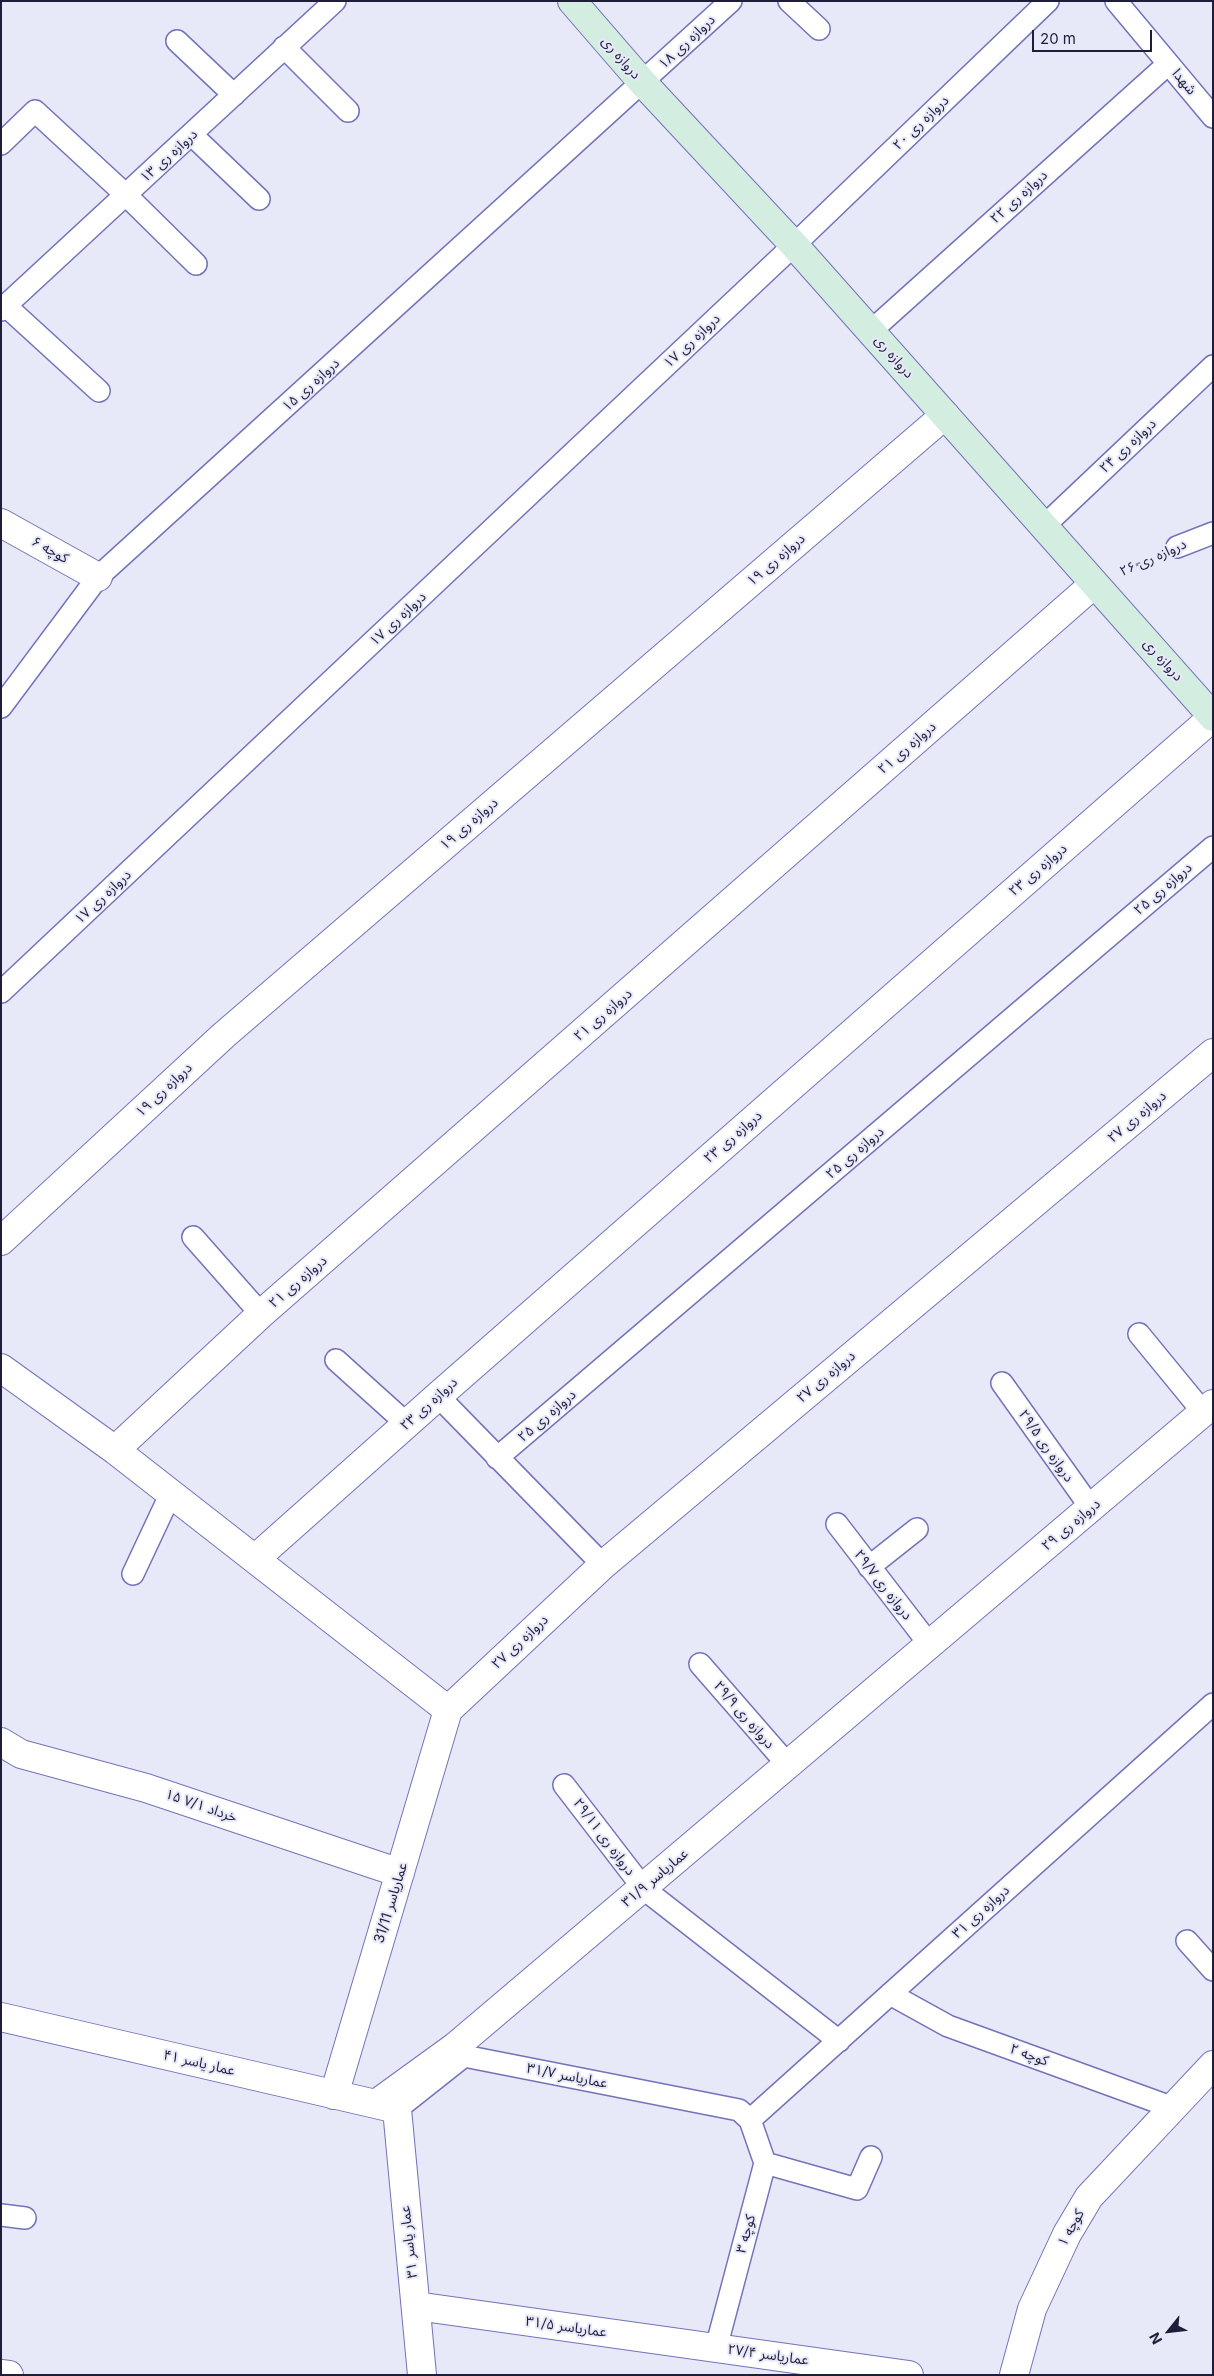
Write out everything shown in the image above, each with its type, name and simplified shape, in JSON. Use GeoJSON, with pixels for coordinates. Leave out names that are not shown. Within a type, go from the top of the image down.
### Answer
{"type":"FeatureCollection","features":[{"type":"Feature","properties":{"kind":"main road","name":"دروازه ری"},"geometry":{"type":"LineString","coordinates":[[572,1],[643,83],[794,245],[871,331],[1213,717]]}},
{"type":"Feature","properties":{"kind":"street","name":"دروازه ری ۱۹"},"geometry":{"type":"LineString","coordinates":[[1,1242],[224,1035],[945,416]]}},
{"type":"Feature","properties":{"kind":"street","name":"کوچه ۶"},"geometry":{"type":"LineString","coordinates":[[1,523],[98,577]]}},
{"type":"Feature","properties":{"kind":"street","name":"دروازه ری ۲۱"},"geometry":{"type":"LineString","coordinates":[[115,1450],[261,1314],[1094,584]]}},
{"type":"Feature","properties":{"kind":"street","name":"دروازه ری ۲۳"},"geometry":{"type":"LineString","coordinates":[[256,1559],[406,1424],[1213,717]]}},
{"type":"Feature","properties":{"kind":"street","name":"دروازه ری ۲۷"},"geometry":{"type":"LineString","coordinates":[[448,1710],[603,1565],[1213,1053]]}},
{"type":"Feature","properties":{"kind":"street"},"geometry":{"type":"LineString","coordinates":[[1,1369],[115,1450],[448,1710]]}},
{"type":"Feature","properties":{"kind":"street","name":"دروازه ری ۲۹"},"geometry":{"type":"LineString","coordinates":[[930,1645],[1208,1408]]}},
{"type":"Feature","properties":{"kind":"street","name":"عماریاسر ۳۱/۹"},"geometry":{"type":"LineString","coordinates":[[386,2107],[930,1645]]}},
{"type":"Feature","properties":{"kind":"street","name":"عماریاسر 31/11"},"geometry":{"type":"LineString","coordinates":[[334,2095],[448,1710]]}},
{"type":"Feature","properties":{"kind":"street","name":"۱۵ خرداد ۷/۱"},"geometry":{"type":"LineString","coordinates":[[1,1742],[21,1754],[146,1788],[400,1873]]}},
{"type":"Feature","properties":{"kind":"street","name":"عمار یاسر ۴۱"},"geometry":{"type":"LineString","coordinates":[[1,2017],[386,2107]]}},
{"type":"Feature","properties":{"kind":"street","name":"کوچه ۱"},"geometry":{"type":"LineString","coordinates":[[1014,2375],[1032,2309],[1066,2234],[1089,2197],[1171,2107],[1213,2065]]}},
{"type":"Feature","properties":{"kind":"street","name":"عمار یاسر ۳۱"},"geometry":{"type":"LineString","coordinates":[[386,2107],[416,2306],[422,2375]]}},
{"type":"Feature","properties":{"kind":"street","name":"عماریاسر ۳۱/۵"},"geometry":{"type":"LineString","coordinates":[[416,2306],[716,2348]]}},
{"type":"Feature","properties":{"kind":"street","name":"عماریاسر ۲۷/۴"},"geometry":{"type":"LineString","coordinates":[[716,2348],[910,2375]]}},
{"type":"Feature","properties":{"kind":"street"},"geometry":{"type":"LineString","coordinates":[[1,2374],[9,2375]]}},
{"type":"Feature","properties":{"kind":"lane","name":"دروازه ری ۱۳"},"geometry":{"type":"LineString","coordinates":[[4,308],[335,1]]}},
{"type":"Feature","properties":{"kind":"lane","name":"دروازه ری ۱۸"},"geometry":{"type":"LineString","coordinates":[[643,83],[731,1]]}},
{"type":"Feature","properties":{"kind":"lane"},"geometry":{"type":"LineString","coordinates":[[789,1],[820,29]]}},
{"type":"Feature","properties":{"kind":"lane","name":"دروازه ری ۲۰"},"geometry":{"type":"LineString","coordinates":[[794,245],[1048,1]]}},
{"type":"Feature","properties":{"kind":"lane","name":"شهدا"},"geometry":{"type":"LineString","coordinates":[[1116,1],[1213,117]]}},
{"type":"Feature","properties":{"kind":"lane"},"geometry":{"type":"LineString","coordinates":[[177,41],[234,95]]}},
{"type":"Feature","properties":{"kind":"lane"},"geometry":{"type":"LineString","coordinates":[[284,47],[348,111]]}},
{"type":"Feature","properties":{"kind":"lane","name":"دروازه ری ۲۲"},"geometry":{"type":"LineString","coordinates":[[871,331],[1168,64]]}},
{"type":"Feature","properties":{"kind":"lane","name":"دروازه ری ۱۵"},"geometry":{"type":"LineString","coordinates":[[1,707],[98,577],[643,83]]}},
{"type":"Feature","properties":{"kind":"lane"},"geometry":{"type":"LineString","coordinates":[[1,144],[36,110],[196,264]]}},
{"type":"Feature","properties":{"kind":"lane"},"geometry":{"type":"LineString","coordinates":[[192,135],[259,199]]}},
{"type":"Feature","properties":{"kind":"lane","name":"دروازه ری ۱۷"},"geometry":{"type":"LineString","coordinates":[[1,992],[794,245]]}},
{"type":"Feature","properties":{"kind":"lane"},"geometry":{"type":"LineString","coordinates":[[4,308],[99,391]]}},
{"type":"Feature","properties":{"kind":"lane","name":"دروازه ری ۲۴"},"geometry":{"type":"LineString","coordinates":[[1043,527],[1213,366]]}},
{"type":"Feature","properties":{"kind":"lane","name":"دروازه ری ۲۶"},"geometry":{"type":"LineString","coordinates":[[1177,547],[1213,533]]}},
{"type":"Feature","properties":{"kind":"lane","name":"دروازه ری ۲۵"},"geometry":{"type":"LineString","coordinates":[[497,1458],[1213,847]]}},
{"type":"Feature","properties":{"kind":"lane"},"geometry":{"type":"LineString","coordinates":[[193,1237],[261,1314]]}},
{"type":"Feature","properties":{"kind":"lane"},"geometry":{"type":"LineString","coordinates":[[1139,1334],[1208,1408]]}},
{"type":"Feature","properties":{"kind":"lane"},"geometry":{"type":"LineString","coordinates":[[336,1360],[406,1424]]}},
{"type":"Feature","properties":{"kind":"lane","name":"دروازه ری ۲۹/۵"},"geometry":{"type":"LineString","coordinates":[[1002,1383],[1091,1508]]}},
{"type":"Feature","properties":{"kind":"lane"},"geometry":{"type":"LineString","coordinates":[[438,1396],[603,1565]]}},
{"type":"Feature","properties":{"kind":"lane"},"geometry":{"type":"LineString","coordinates":[[133,1574],[171,1493]]}},
{"type":"Feature","properties":{"kind":"lane","name":"دروازه ری ۲۹/۷"},"geometry":{"type":"LineString","coordinates":[[837,1524],[930,1645]]}},
{"type":"Feature","properties":{"kind":"lane"},"geometry":{"type":"LineString","coordinates":[[869,1566],[917,1529]]}},
{"type":"Feature","properties":{"kind":"lane","name":"دروازه ری ۲۹/۹"},"geometry":{"type":"LineString","coordinates":[[700,1664],[788,1765]]}},
{"type":"Feature","properties":{"kind":"lane","name":"دروازه ری ۳۱"},"geometry":{"type":"LineString","coordinates":[[750,2120],[1213,1704]]}},
{"type":"Feature","properties":{"kind":"lane","name":"دروازه ری ۲۹/۱۱"},"geometry":{"type":"LineString","coordinates":[[564,1784],[644,1889]]}},
{"type":"Feature","properties":{"kind":"lane"},"geometry":{"type":"LineString","coordinates":[[644,1889],[839,2041]]}},
{"type":"Feature","properties":{"kind":"lane"},"geometry":{"type":"LineString","coordinates":[[1187,1941],[1213,1970]]}},
{"type":"Feature","properties":{"kind":"lane","name":"کوچه ۲"},"geometry":{"type":"LineString","coordinates":[[890,1994],[948,2026],[1171,2107]]}},
{"type":"Feature","properties":{"kind":"lane","name":"عماریاسر ۳۱/۷"},"geometry":{"type":"LineString","coordinates":[[386,2107],[464,2056],[739,2110],[750,2120]]}},
{"type":"Feature","properties":{"kind":"lane"},"geometry":{"type":"LineString","coordinates":[[750,2120],[765,2162],[857,2189],[871,2157]]}},
{"type":"Feature","properties":{"kind":"lane","name":"کوچه ۳"},"geometry":{"type":"LineString","coordinates":[[716,2348],[765,2162]]}},
{"type":"Feature","properties":{"kind":"lane"},"geometry":{"type":"LineString","coordinates":[[1,2215],[25,2218]]}},
{"type":"Feature","properties":{"kind":"path","name":"دروازه ری ۲۶"},"geometry":{"type":"LineString","coordinates":[[1094,584],[1177,547]]}}]}
